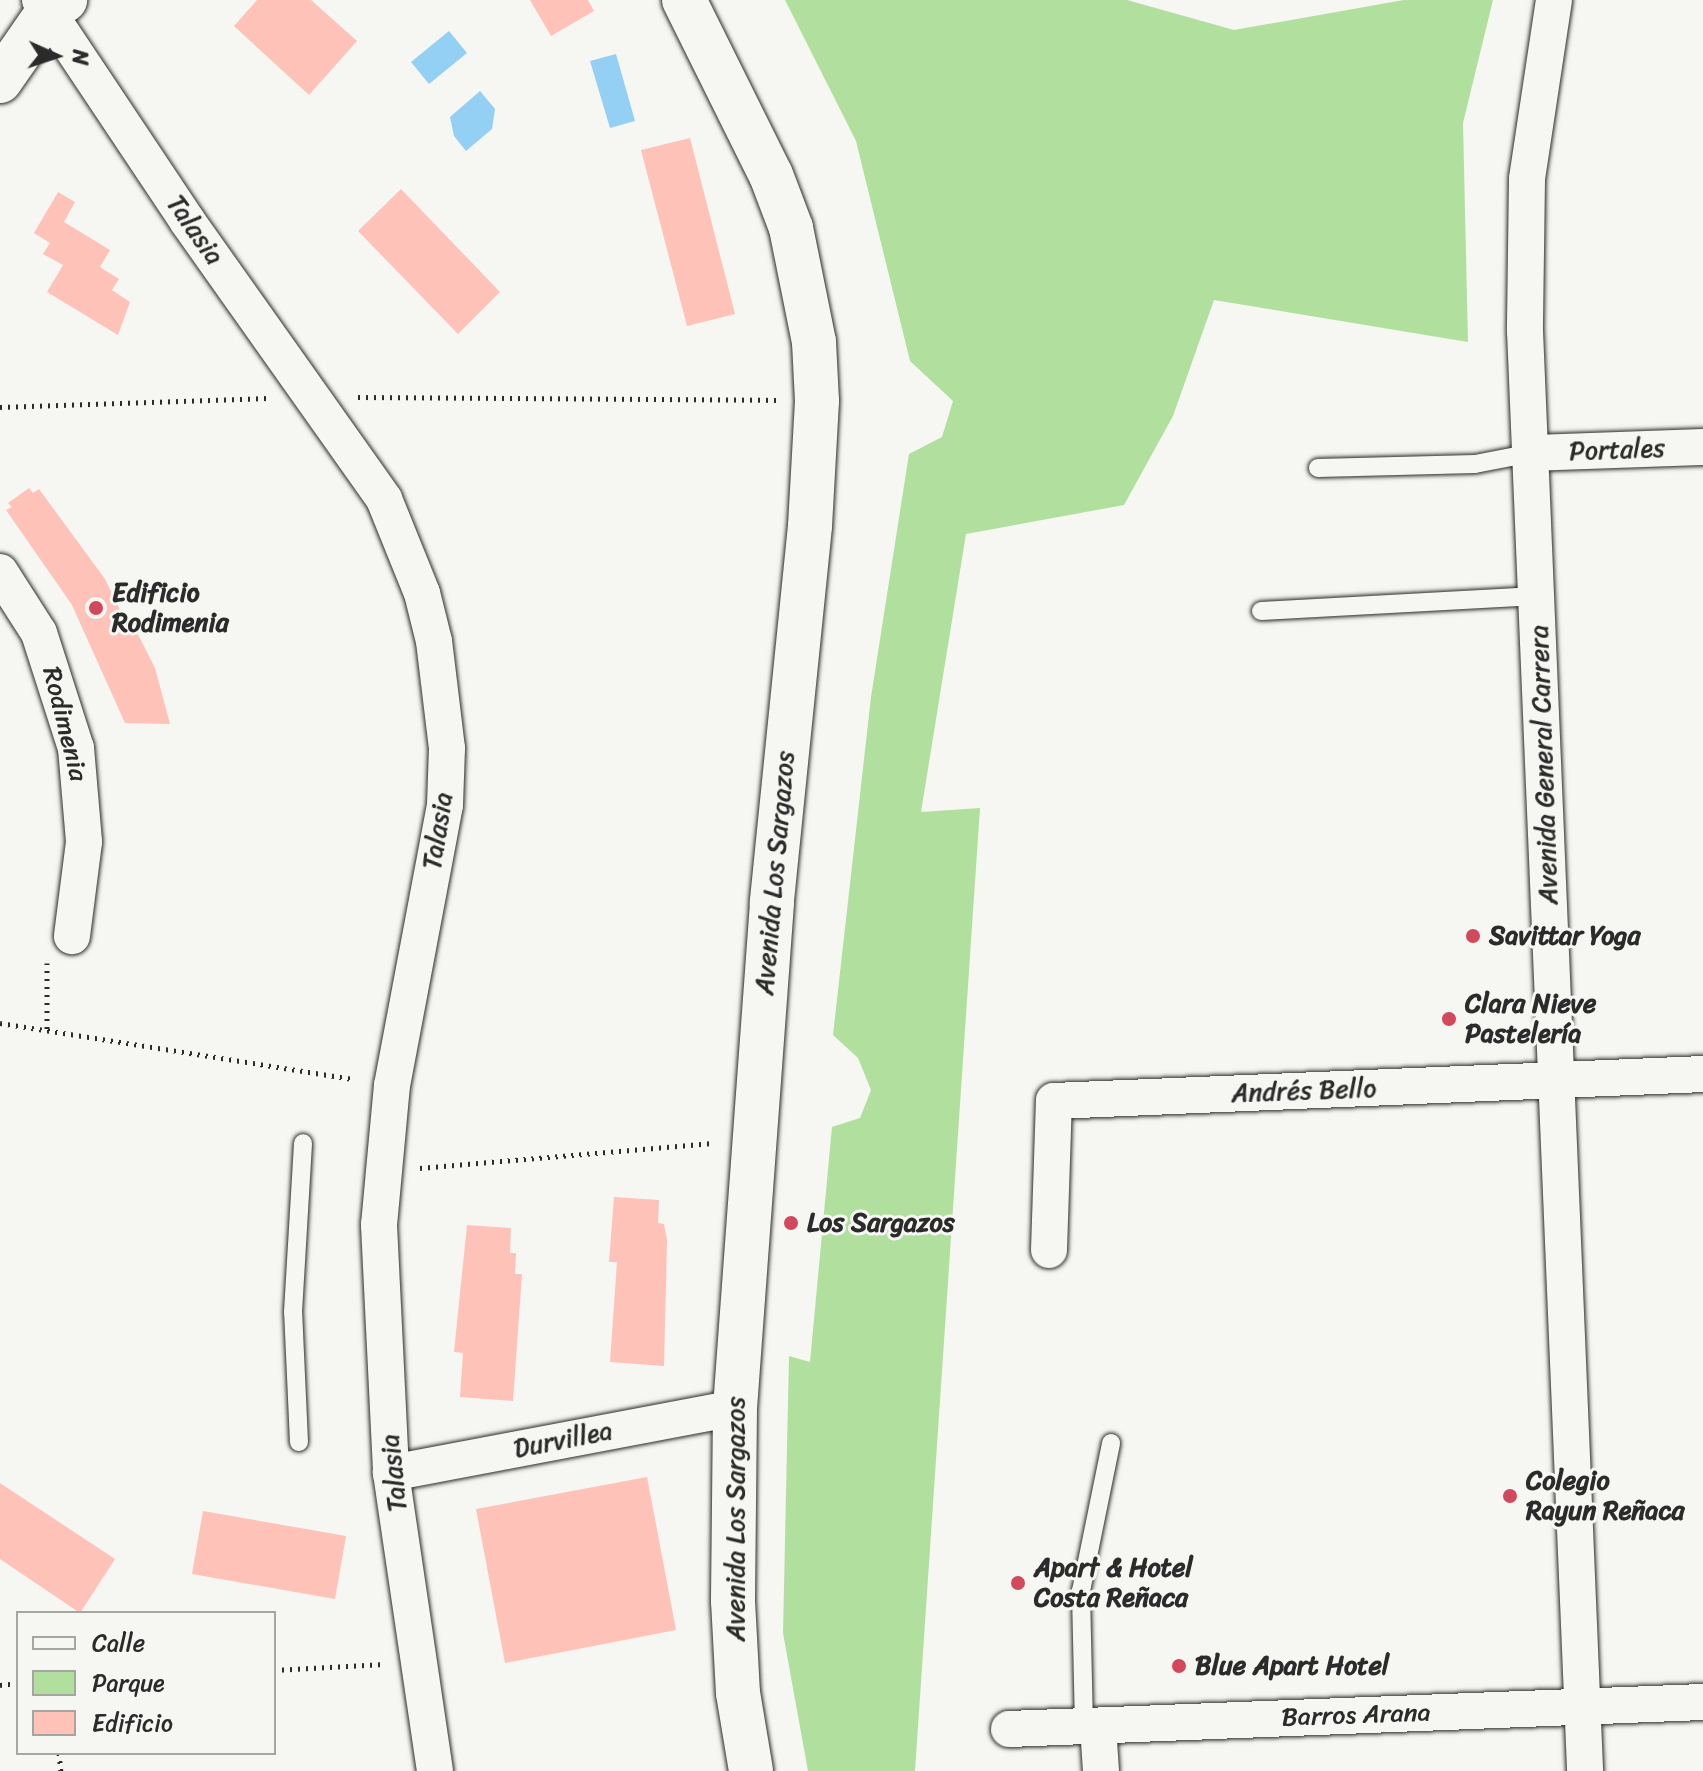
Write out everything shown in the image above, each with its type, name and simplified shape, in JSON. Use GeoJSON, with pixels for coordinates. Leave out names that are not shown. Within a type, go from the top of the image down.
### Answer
{"type":"FeatureCollection","features":[{"type":"Feature","properties":{"kind":"street","name":"Avenida Los Sargazos"},"geometry":{"type":"LineString","coordinates":[[684,0],[771,175],[791,228],[810,313],[817,401],[753,1140],[735,1408],[733,1601],[738,1693],[751,1771]]}},
{"type":"Feature","properties":{"kind":"street","name":"Avenida General Carrera"},"geometry":{"type":"LineString","coordinates":[[1554,0],[1527,179],[1524,300],[1585,1771]]}},
{"type":"Feature","properties":{"kind":"street"},"geometry":{"type":"LineString","coordinates":[[0,81],[51,4]]}},
{"type":"Feature","properties":{"kind":"street","name":"Talasia"},"geometry":{"type":"LineString","coordinates":[[51,4],[188,222],[315,396],[384,499],[405,545],[425,605],[443,690],[445,805],[381,1159],[381,1324],[391,1473],[423,1663],[435,1771]]}},
{"type":"Feature","properties":{"kind":"street","name":"Portales"},"geometry":{"type":"LineString","coordinates":[[1532,453],[1703,447]]}},
{"type":"Feature","properties":{"kind":"street","name":"Rodimenia"},"geometry":{"type":"LineString","coordinates":[[0,572],[39,633],[76,748],[84,842],[72,936]]}},
{"type":"Feature","properties":{"kind":"street","name":"Andrés Bello"},"geometry":{"type":"LineString","coordinates":[[1049,1250],[1054,1101],[1703,1074]]}},
{"type":"Feature","properties":{"kind":"street","name":"Durvillea"},"geometry":{"type":"LineString","coordinates":[[391,1473],[735,1408]]}},
{"type":"Feature","properties":{"kind":"street","name":"Barros Arana"},"geometry":{"type":"LineString","coordinates":[[1009,1729],[1703,1702]]}},
{"type":"Feature","properties":{"kind":"street"},"geometry":{"type":"LineString","coordinates":[[1091,1726],[1101,1771]]}},
{"type":"Feature","properties":{"kind":"lane"},"geometry":{"type":"LineString","coordinates":[[1318,468],[1475,464],[1532,453]]}},
{"type":"Feature","properties":{"kind":"lane"},"geometry":{"type":"LineString","coordinates":[[1261,611],[1537,596]]}},
{"type":"Feature","properties":{"kind":"lane"},"geometry":{"type":"LineString","coordinates":[[299,1442],[293,1312],[303,1143]]}},
{"type":"Feature","properties":{"kind":"lane"},"geometry":{"type":"LineString","coordinates":[[1091,1726],[1081,1591],[1111,1443]]}},
{"type":"Feature","properties":{"kind":"path"},"geometry":{"type":"LineString","coordinates":[[0,407],[315,396],[817,401]]}},
{"type":"Feature","properties":{"kind":"path"},"geometry":{"type":"LineString","coordinates":[[47,1033],[47,960],[72,936]]}},
{"type":"Feature","properties":{"kind":"path"},"geometry":{"type":"LineString","coordinates":[[0,1023],[47,1033],[392,1085]]}},
{"type":"Feature","properties":{"kind":"path"},"geometry":{"type":"LineString","coordinates":[[381,1159],[406,1169],[753,1140]]}},
{"type":"Feature","properties":{"kind":"path"},"geometry":{"type":"LineString","coordinates":[[276,1670],[423,1663]]}},
{"type":"Feature","properties":{"kind":"green space"},"geometry":{"type":"Polygon","coordinates":[[[785,0],[1127,0],[1234,30],[1404,0],[1493,0],[1463,123],[1468,342],[1214,300],[1173,416],[1124,505],[966,534],[921,812],[980,808],[915,1771],[808,1771],[783,1633],[789,1356],[810,1362],[832,1127],[860,1118],[871,1090],[858,1058],[833,1035],[871,697],[909,454],[942,437],[953,401],[910,361],[856,141],[785,0]]]}},
{"type":"Feature","properties":{"kind":"water"},"geometry":{"type":"Polygon","coordinates":[[[449,31],[467,53],[429,84],[411,62],[449,31]]]}},
{"type":"Feature","properties":{"kind":"water"},"geometry":{"type":"Polygon","coordinates":[[[616,54],[635,121],[610,128],[590,61],[616,54]]]}},
{"type":"Feature","properties":{"kind":"water"},"geometry":{"type":"Polygon","coordinates":[[[480,91],[495,109],[492,129],[466,151],[454,136],[450,117],[480,91]]]}},
{"type":"Feature","properties":{"kind":"building"},"geometry":{"type":"Polygon","coordinates":[[[257,0],[311,0],[357,41],[309,95],[234,26],[257,0]]]}},
{"type":"Feature","properties":{"kind":"building"},"geometry":{"type":"Polygon","coordinates":[[[530,0],[588,0],[594,11],[551,36],[530,0]]]}},
{"type":"Feature","properties":{"kind":"building"},"geometry":{"type":"Polygon","coordinates":[[[690,138],[735,314],[687,326],[641,150],[690,138]]]}},
{"type":"Feature","properties":{"kind":"building"},"geometry":{"type":"Polygon","coordinates":[[[401,189],[500,292],[458,334],[358,231],[401,189]]]}},
{"type":"Feature","properties":{"kind":"building"},"geometry":{"type":"Polygon","coordinates":[[[58,192],[75,202],[64,222],[110,250],[100,267],[119,279],[112,290],[130,302],[118,335],[47,292],[63,265],[43,254],[50,243],[34,233],[58,192]]]}},
{"type":"Feature","properties":{"kind":"building","name":"Edificio Rodimenia"},"geometry":{"type":"Polygon","coordinates":[[[29,488],[33,493],[39,489],[105,579],[121,612],[126,611],[155,668],[170,724],[125,723],[72,605],[6,510],[12,507],[8,503],[29,488]]]}},
{"type":"Feature","properties":{"kind":"building"},"geometry":{"type":"Polygon","coordinates":[[[614,1197],[659,1200],[658,1223],[664,1224],[667,1240],[664,1366],[610,1362],[617,1262],[609,1262],[614,1197]]]}},
{"type":"Feature","properties":{"kind":"building"},"geometry":{"type":"Polygon","coordinates":[[[467,1225],[511,1228],[510,1253],[516,1253],[515,1274],[522,1274],[513,1401],[460,1397],[463,1353],[454,1352],[467,1225]]]}},
{"type":"Feature","properties":{"kind":"building"},"geometry":{"type":"Polygon","coordinates":[[[647,1477],[676,1630],[505,1663],[476,1509],[647,1477]]]}},
{"type":"Feature","properties":{"kind":"building"},"geometry":{"type":"Polygon","coordinates":[[[0,1483],[115,1559],[81,1611],[77,1611],[0,1559],[0,1483]]]}},
{"type":"Feature","properties":{"kind":"building"},"geometry":{"type":"Polygon","coordinates":[[[203,1511],[346,1536],[335,1599],[192,1574],[203,1511]]]}},
{"type":"Feature","properties":{"kind":"place","name":"Edificio Rodimenia"},"geometry":{"type":"Point","coordinates":[96,608]}},
{"type":"Feature","properties":{"kind":"place","name":"Savittar Yoga"},"geometry":{"type":"Point","coordinates":[1473,936]}},
{"type":"Feature","properties":{"kind":"place","name":"Clara Nieve Pastelería"},"geometry":{"type":"Point","coordinates":[1449,1019]}},
{"type":"Feature","properties":{"kind":"place","name":"Los Sargazos"},"geometry":{"type":"Point","coordinates":[791,1223]}},
{"type":"Feature","properties":{"kind":"place","name":"Colegio Rayun Reñaca"},"geometry":{"type":"Point","coordinates":[1510,1496]}},
{"type":"Feature","properties":{"kind":"place","name":"Apart & Hotel Costa Reñaca"},"geometry":{"type":"Point","coordinates":[1018,1583]}},
{"type":"Feature","properties":{"kind":"place","name":"Blue Apart Hotel"},"geometry":{"type":"Point","coordinates":[1179,1666]}}]}
